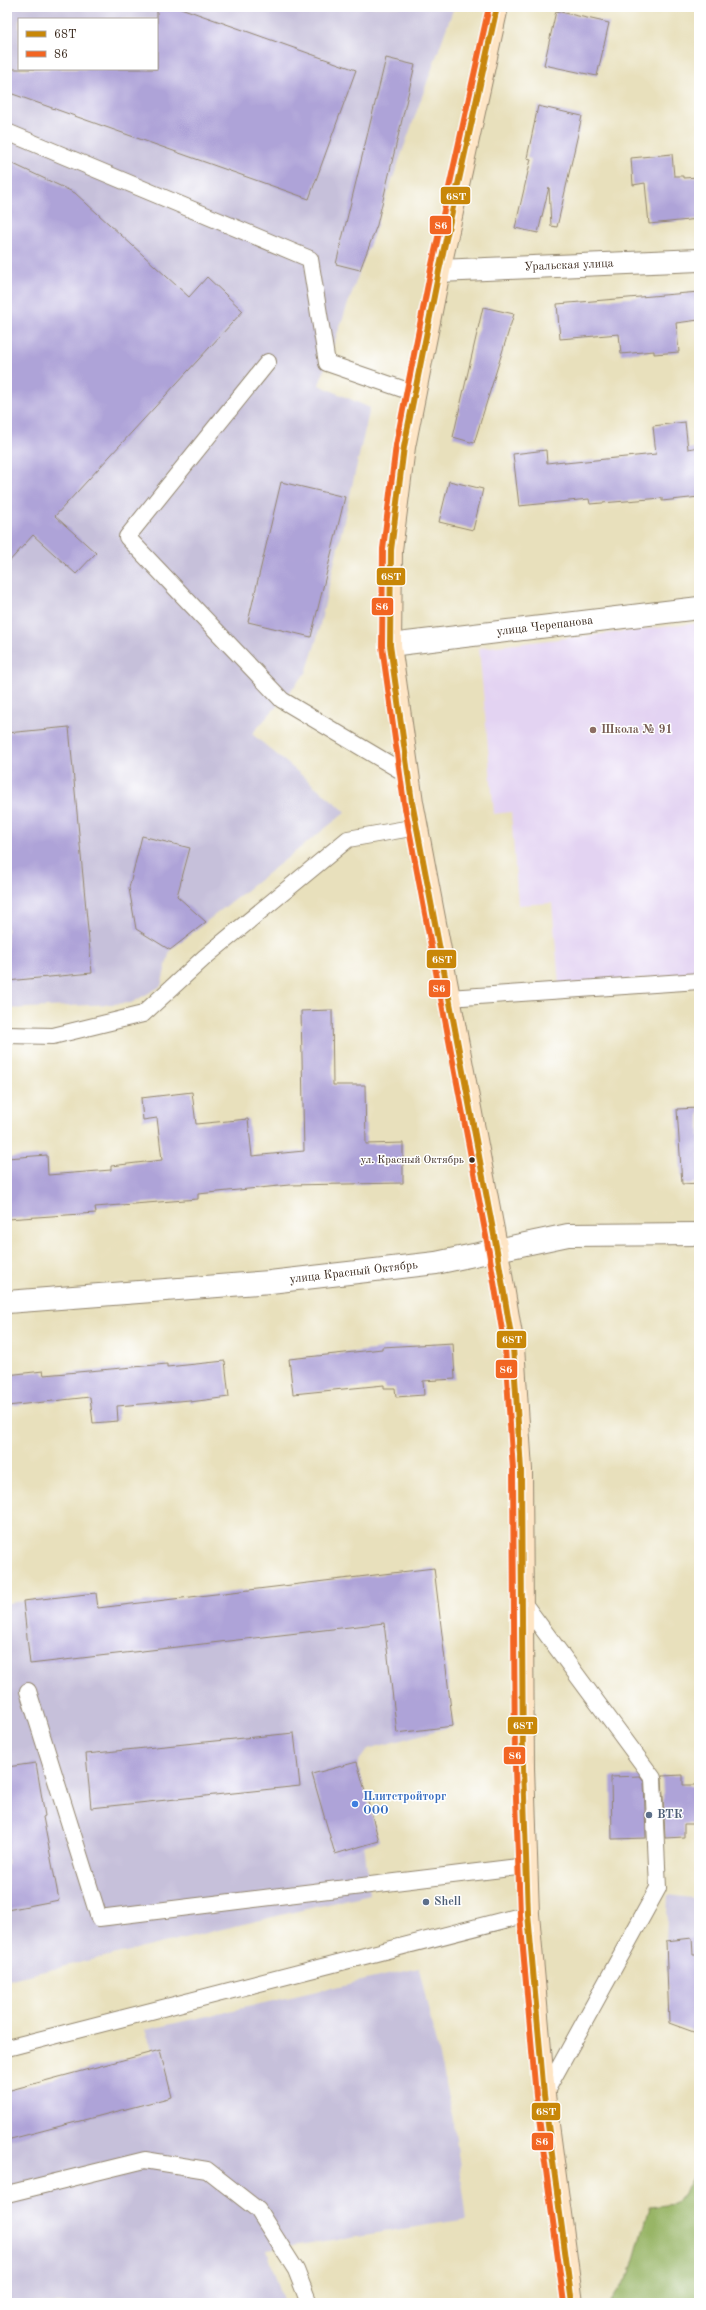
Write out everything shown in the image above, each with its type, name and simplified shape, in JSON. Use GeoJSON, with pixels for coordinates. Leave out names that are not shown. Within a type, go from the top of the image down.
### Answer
{"type":"FeatureCollection","features":[{"type":"Feature","properties":{"kind":"main road"},"geometry":{"type":"LineString","coordinates":[[497,7],[439,270],[404,447],[391,550],[390,645],[417,827],[448,998],[497,1251],[513,1347],[521,1470],[523,1768],[528,1914],[544,2095],[572,2303]]}},
{"type":"Feature","properties":{"kind":"street","name":"Уральская улица"},"geometry":{"type":"LineString","coordinates":[[439,270],[699,260]]}},
{"type":"Feature","properties":{"kind":"street","name":"улица Черепанова"},"geometry":{"type":"LineString","coordinates":[[390,645],[699,608]]}},
{"type":"Feature","properties":{"kind":"street","name":"улица Красный Октябрь"},"geometry":{"type":"LineString","coordinates":[[7,1302],[270,1282],[436,1263],[568,1235],[699,1234]]}},
{"type":"Feature","properties":{"kind":"lane"},"geometry":{"type":"LineString","coordinates":[[7,132],[310,259],[326,363],[414,393]]}},
{"type":"Feature","properties":{"kind":"lane"},"geometry":{"type":"LineString","coordinates":[[268,362],[127,537],[282,700],[408,774]]}},
{"type":"Feature","properties":{"kind":"lane"},"geometry":{"type":"LineString","coordinates":[[7,1035],[53,1036],[143,1014],[205,957],[348,839],[417,827]]}},
{"type":"Feature","properties":{"kind":"lane"},"geometry":{"type":"LineString","coordinates":[[448,998],[699,981]]}},
{"type":"Feature","properties":{"kind":"lane"},"geometry":{"type":"LineString","coordinates":[[522,1601],[653,1778],[655,1817],[658,1888],[544,2095]]}},
{"type":"Feature","properties":{"kind":"lane"},"geometry":{"type":"LineString","coordinates":[[28,1690],[99,1918],[526,1866]]}},
{"type":"Feature","properties":{"kind":"lane"},"geometry":{"type":"LineString","coordinates":[[7,2048],[528,1914]]}},
{"type":"Feature","properties":{"kind":"lane"},"geometry":{"type":"LineString","coordinates":[[7,2194],[145,2160],[207,2170],[258,2210],[296,2270],[309,2303]]}},
{"type":"Feature","properties":{"kind":"shaded area"},"geometry":{"type":"Polygon","coordinates":[[[7,7],[454,7],[319,385],[370,408],[316,642],[306,673],[252,734],[346,812],[170,950],[161,986],[131,1003],[7,1009],[7,7]]]}},
{"type":"Feature","properties":{"kind":"shaded area","name":"Школа № 91"},"geometry":{"type":"Polygon","coordinates":[[[699,623],[699,974],[559,985],[552,903],[518,905],[511,812],[494,814],[479,648],[699,623]]]}},
{"type":"Feature","properties":{"kind":"shaded area"},"geometry":{"type":"Polygon","coordinates":[[[434,1568],[453,1726],[368,1749],[355,1766],[370,1894],[7,1980],[7,1603],[96,1593],[98,1608],[434,1568]]]}},
{"type":"Feature","properties":{"kind":"shaded area"},"geometry":{"type":"Polygon","coordinates":[[[668,1895],[699,1899],[699,2034],[669,2023],[666,1941],[668,1895]]]}},
{"type":"Feature","properties":{"kind":"shaded area"},"geometry":{"type":"Polygon","coordinates":[[[419,1968],[454,2124],[467,2219],[267,2250],[284,2303],[7,2303],[7,2140],[172,2097],[145,2030],[419,1968]]]}},
{"type":"Feature","properties":{"kind":"green space"},"geometry":{"type":"Polygon","coordinates":[[[699,2171],[699,2303],[610,2303],[630,2273],[649,2207],[675,2204],[699,2171]]]}},
{"type":"Feature","properties":{"kind":"building"},"geometry":{"type":"Polygon","coordinates":[[[157,7],[178,7],[356,70],[309,199],[7,92],[7,69],[158,70],[157,7]]]}},
{"type":"Feature","properties":{"kind":"building"},"geometry":{"type":"Polygon","coordinates":[[[556,11],[609,23],[597,76],[544,65],[556,11]]]}},
{"type":"Feature","properties":{"kind":"building"},"geometry":{"type":"Polygon","coordinates":[[[386,58],[415,65],[377,225],[360,270],[336,264],[386,58]]]}},
{"type":"Feature","properties":{"kind":"building"},"geometry":{"type":"Polygon","coordinates":[[[538,106],[582,116],[557,227],[551,226],[549,187],[538,233],[515,228],[531,159],[527,158],[538,106]]]}},
{"type":"Feature","properties":{"kind":"building"},"geometry":{"type":"Polygon","coordinates":[[[672,154],[674,176],[683,176],[683,178],[699,177],[699,219],[649,224],[645,183],[633,185],[631,158],[672,154]]]}},
{"type":"Feature","properties":{"kind":"building"},"geometry":{"type":"Polygon","coordinates":[[[7,161],[75,193],[189,297],[207,277],[243,311],[55,516],[96,553],[76,574],[33,535],[7,564],[7,161]]]}},
{"type":"Feature","properties":{"kind":"building"},"geometry":{"type":"Polygon","coordinates":[[[699,292],[699,320],[676,323],[679,352],[654,354],[654,351],[621,354],[619,334],[560,339],[557,304],[699,292]]]}},
{"type":"Feature","properties":{"kind":"building"},"geometry":{"type":"Polygon","coordinates":[[[483,307],[514,314],[474,443],[453,437],[483,307]]]}},
{"type":"Feature","properties":{"kind":"building"},"geometry":{"type":"Polygon","coordinates":[[[685,422],[688,449],[699,447],[699,497],[662,501],[662,498],[590,504],[589,499],[519,506],[513,454],[546,450],[547,463],[564,461],[565,463],[656,454],[653,426],[685,422]]]}},
{"type":"Feature","properties":{"kind":"building"},"geometry":{"type":"Polygon","coordinates":[[[449,481],[483,489],[473,530],[439,522],[449,481]]]}},
{"type":"Feature","properties":{"kind":"building"},"geometry":{"type":"Polygon","coordinates":[[[281,482],[345,497],[311,637],[248,622],[281,482]]]}},
{"type":"Feature","properties":{"kind":"building"},"geometry":{"type":"Polygon","coordinates":[[[69,727],[92,973],[7,981],[7,733],[69,727]]]}},
{"type":"Feature","properties":{"kind":"building"},"geometry":{"type":"Polygon","coordinates":[[[142,836],[190,848],[177,896],[206,922],[170,950],[136,929],[129,888],[142,836]]]}},
{"type":"Feature","properties":{"kind":"building"},"geometry":{"type":"Polygon","coordinates":[[[332,1010],[333,1085],[365,1085],[366,1144],[403,1143],[403,1183],[289,1185],[198,1194],[198,1199],[95,1207],[96,1213],[7,1219],[7,1158],[47,1155],[48,1175],[111,1170],[111,1166],[162,1160],[157,1118],[143,1120],[141,1098],[192,1092],[196,1124],[248,1119],[252,1156],[304,1151],[301,1011],[332,1010]]]}},
{"type":"Feature","properties":{"kind":"building"},"geometry":{"type":"Polygon","coordinates":[[[699,1108],[699,1183],[682,1184],[677,1109],[699,1108]]]}},
{"type":"Feature","properties":{"kind":"building"},"geometry":{"type":"Polygon","coordinates":[[[453,1343],[455,1379],[423,1381],[424,1395],[396,1397],[395,1388],[384,1388],[384,1385],[293,1394],[289,1359],[382,1349],[382,1347],[453,1343]]]}},
{"type":"Feature","properties":{"kind":"building"},"geometry":{"type":"Polygon","coordinates":[[[225,1361],[229,1397],[190,1402],[190,1400],[117,1406],[118,1421],[93,1423],[90,1397],[7,1406],[7,1375],[43,1371],[44,1375],[167,1364],[167,1367],[225,1361]]]}},
{"type":"Feature","properties":{"kind":"building"},"geometry":{"type":"Polygon","coordinates":[[[434,1568],[453,1726],[397,1733],[384,1623],[30,1664],[23,1601],[96,1593],[98,1608],[434,1568]]]}},
{"type":"Feature","properties":{"kind":"building"},"geometry":{"type":"Polygon","coordinates":[[[294,1733],[300,1786],[91,1808],[86,1754],[294,1733]]]}},
{"type":"Feature","properties":{"kind":"building"},"geometry":{"type":"Polygon","coordinates":[[[357,1762],[379,1841],[335,1854],[312,1774],[357,1762]]]}},
{"type":"Feature","properties":{"kind":"building"},"geometry":{"type":"Polygon","coordinates":[[[36,1763],[45,1816],[43,1817],[59,1900],[7,1910],[7,1767],[36,1763]]]}},
{"type":"Feature","properties":{"kind":"building"},"geometry":{"type":"Polygon","coordinates":[[[683,1775],[683,1785],[699,1785],[699,1824],[684,1824],[684,1837],[665,1838],[662,1776],[683,1775]]]}},
{"type":"Feature","properties":{"kind":"building"},"geometry":{"type":"Polygon","coordinates":[[[640,1776],[644,1781],[646,1838],[612,1839],[611,1777],[640,1776]]]}},
{"type":"Feature","properties":{"kind":"building"},"geometry":{"type":"Polygon","coordinates":[[[692,1938],[693,1954],[699,1954],[699,2034],[669,2023],[666,1941],[692,1938]]]}},
{"type":"Feature","properties":{"kind":"building"},"geometry":{"type":"Polygon","coordinates":[[[160,2050],[172,2097],[7,2140],[7,2091],[160,2050]]]}},
{"type":"Feature","properties":{"kind":"transit line","name":"86"},"geometry":{"type":"LineString","coordinates":[[489,7],[431,269],[396,445],[383,549],[382,646],[404,803],[489,1252],[505,1348],[513,1470],[515,1768],[520,1915],[536,2096],[564,2303]]}},
{"type":"Feature","properties":{"kind":"transit line","name":"68Т"},"geometry":{"type":"LineString","coordinates":[[497,7],[439,271],[404,447],[391,550],[390,645],[412,802],[497,1251],[513,1347],[521,1470],[523,1768],[528,1914],[544,2095],[572,2303]]}},
{"type":"Feature","properties":{"kind":"place","name":"Школа № 91"},"geometry":{"type":"Point","coordinates":[593,730]}},
{"type":"Feature","properties":{"kind":"place","name":"ул. Красный Октябрь"},"geometry":{"type":"Point","coordinates":[472,1160]}},
{"type":"Feature","properties":{"kind":"place","name":"Плитстройторг ООО"},"geometry":{"type":"Point","coordinates":[355,1804]}},
{"type":"Feature","properties":{"kind":"place","name":"ВТК"},"geometry":{"type":"Point","coordinates":[649,1815]}},
{"type":"Feature","properties":{"kind":"place","name":"Shell"},"geometry":{"type":"Point","coordinates":[426,1902]}}]}
